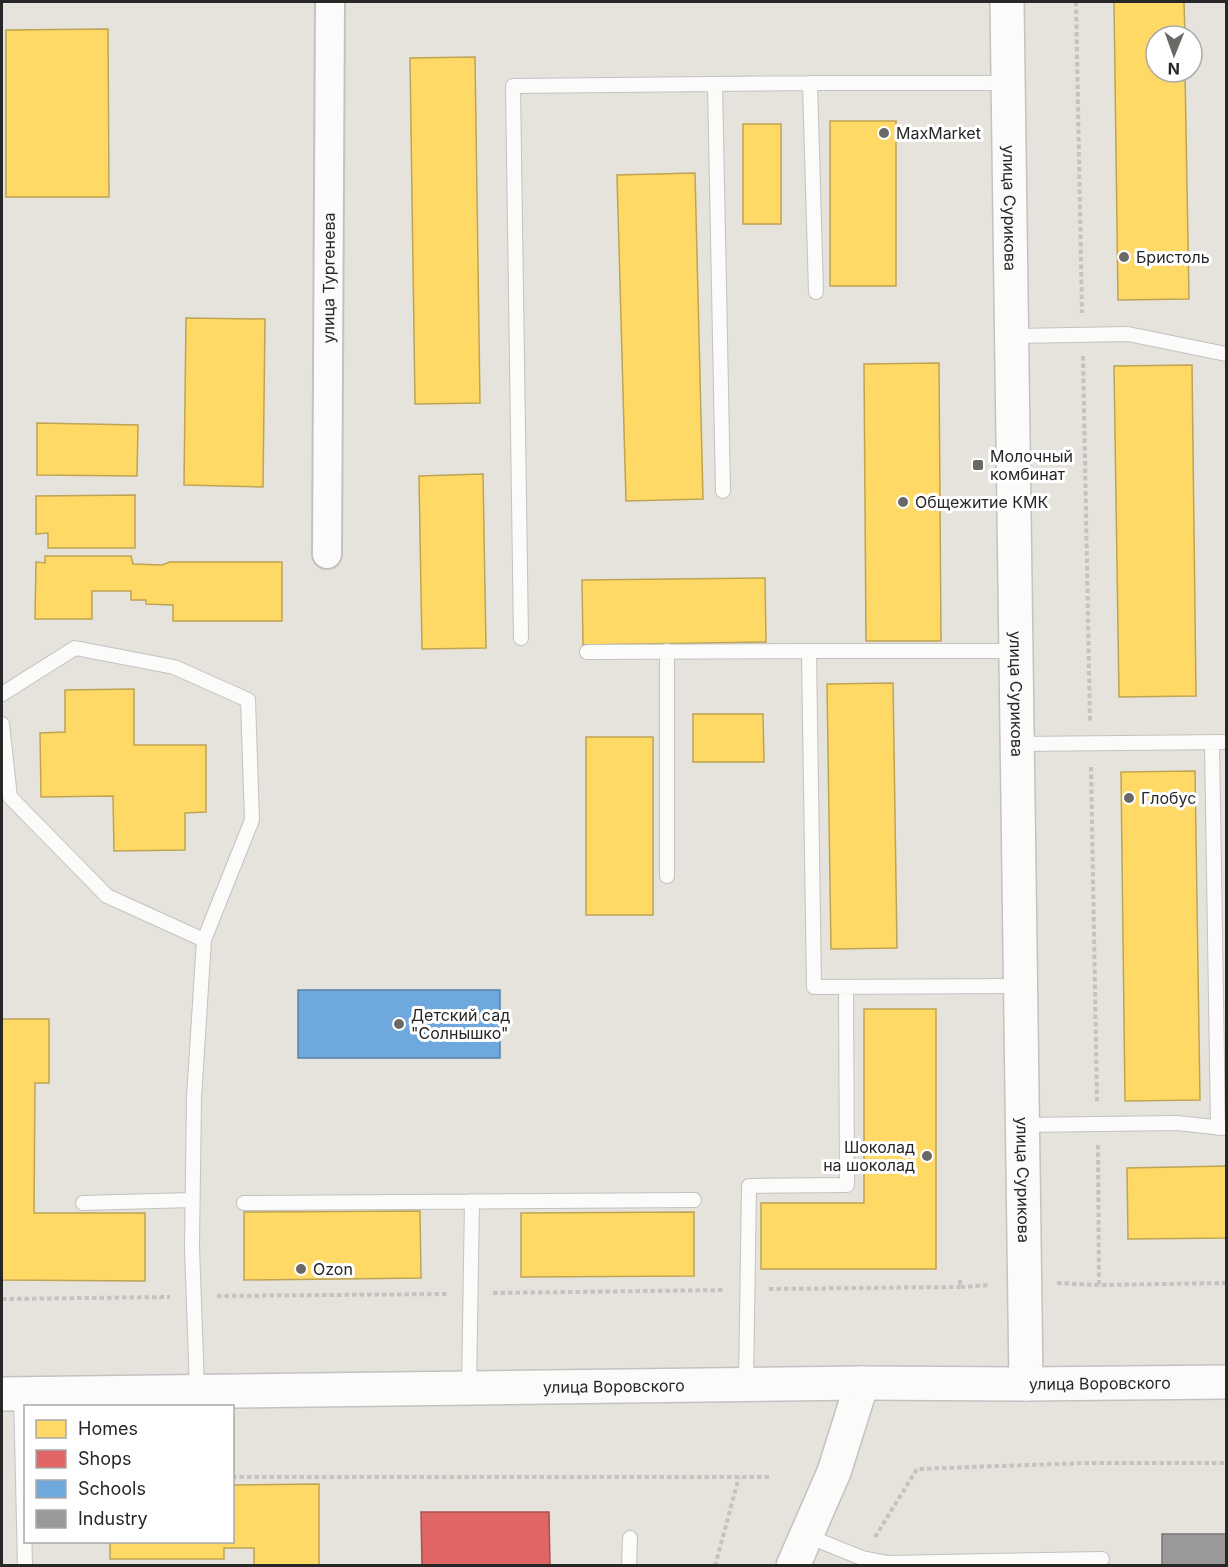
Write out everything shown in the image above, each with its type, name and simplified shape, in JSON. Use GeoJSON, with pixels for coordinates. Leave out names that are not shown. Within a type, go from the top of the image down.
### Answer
{"type":"FeatureCollection","features":[{"type":"Feature","properties":{"kind":"street","name":"улица Тургенева"},"geometry":{"type":"LineString","coordinates":[[327,554],[330,2]]}},
{"type":"Feature","properties":{"kind":"street","name":"улица Сурикова"},"geometry":{"type":"LineString","coordinates":[[1007,2],[1026,1384]]}},
{"type":"Feature","properties":{"kind":"street","name":"улица Воровского"},"geometry":{"type":"LineString","coordinates":[[11,1394],[746,1384],[1227,1382]]}},
{"type":"Feature","properties":{"kind":"street"},"geometry":{"type":"LineString","coordinates":[[793,1566],[834,1472],[862,1383]]}},
{"type":"Feature","properties":{"kind":"lane"},"geometry":{"type":"LineString","coordinates":[[521,638],[513,86],[1009,82]]}},
{"type":"Feature","properties":{"kind":"lane"},"geometry":{"type":"LineString","coordinates":[[810,83],[816,292]]}},
{"type":"Feature","properties":{"kind":"lane"},"geometry":{"type":"LineString","coordinates":[[715,84],[723,491]]}},
{"type":"Feature","properties":{"kind":"lane"},"geometry":{"type":"LineString","coordinates":[[1012,336],[1128,334],[1227,354]]}},
{"type":"Feature","properties":{"kind":"lane"},"geometry":{"type":"LineString","coordinates":[[2,694],[75,648],[174,667],[248,700],[252,820],[204,940],[194,1097],[192,1200],[197,1390]]}},
{"type":"Feature","properties":{"kind":"lane"},"geometry":{"type":"LineString","coordinates":[[667,651],[667,876]]}},
{"type":"Feature","properties":{"kind":"lane"},"geometry":{"type":"LineString","coordinates":[[809,651],[814,987],[1021,986]]}},
{"type":"Feature","properties":{"kind":"lane"},"geometry":{"type":"LineString","coordinates":[[587,652],[1016,651]]}},
{"type":"Feature","properties":{"kind":"lane"},"geometry":{"type":"LineString","coordinates":[[2,724],[10,797],[107,896],[204,940]]}},
{"type":"Feature","properties":{"kind":"lane"},"geometry":{"type":"LineString","coordinates":[[1017,744],[1220,742],[1222,1128],[1177,1123],[1022,1125]]}},
{"type":"Feature","properties":{"kind":"lane"},"geometry":{"type":"LineString","coordinates":[[746,1384],[749,1186],[847,1185],[846,987]]}},
{"type":"Feature","properties":{"kind":"lane"},"geometry":{"type":"LineString","coordinates":[[83,1203],[192,1200]]}},
{"type":"Feature","properties":{"kind":"lane"},"geometry":{"type":"LineString","coordinates":[[244,1203],[694,1200]]}},
{"type":"Feature","properties":{"kind":"lane"},"geometry":{"type":"LineString","coordinates":[[469,1388],[472,1201]]}},
{"type":"Feature","properties":{"kind":"lane"},"geometry":{"type":"LineString","coordinates":[[11,1394],[25,1566]]}},
{"type":"Feature","properties":{"kind":"lane"},"geometry":{"type":"LineString","coordinates":[[805,1536],[862,1558],[904,1564],[1102,1559]]}},
{"type":"Feature","properties":{"kind":"lane"},"geometry":{"type":"LineString","coordinates":[[629,1566],[630,1538]]}},
{"type":"Feature","properties":{"kind":"path"},"geometry":{"type":"LineString","coordinates":[[1076,2],[1100,1286]]}},
{"type":"Feature","properties":{"kind":"path"},"geometry":{"type":"LineString","coordinates":[[960,1280],[960,1287],[990,1285]]}},
{"type":"Feature","properties":{"kind":"path"},"geometry":{"type":"LineString","coordinates":[[1057,1283],[1100,1286],[1227,1283]]}},
{"type":"Feature","properties":{"kind":"path"},"geometry":{"type":"LineString","coordinates":[[862,1558],[917,1469],[1085,1463],[1227,1463]]}},
{"type":"Feature","properties":{"kind":"path"},"geometry":{"type":"LineString","coordinates":[[234,1477],[771,1477]]}},
{"type":"Feature","properties":{"kind":"path"},"geometry":{"type":"LineString","coordinates":[[715,1566],[739,1477]]}},
{"type":"Feature","properties":{"kind":"building: Homes"},"geometry":{"type":"Polygon","coordinates":[[[1114,2],[1184,2],[1185,24],[1144,24],[1144,84],[1185,84],[1189,299],[1118,300],[1114,2]]]}},
{"type":"Feature","properties":{"kind":"building: Homes"},"geometry":{"type":"Polygon","coordinates":[[[108,29],[109,197],[6,197],[6,30],[108,29]]]}},
{"type":"Feature","properties":{"kind":"building: Homes"},"geometry":{"type":"Polygon","coordinates":[[[475,57],[480,403],[415,404],[410,58],[475,57]]]}},
{"type":"Feature","properties":{"kind":"building: Homes"},"geometry":{"type":"Polygon","coordinates":[[[830,121],[896,121],[896,286],[830,286],[830,121]]]}},
{"type":"Feature","properties":{"kind":"building: Homes"},"geometry":{"type":"Polygon","coordinates":[[[743,124],[781,124],[781,224],[743,224],[743,124]]]}},
{"type":"Feature","properties":{"kind":"building: Homes"},"geometry":{"type":"Polygon","coordinates":[[[695,173],[703,499],[626,501],[617,175],[695,173]]]}},
{"type":"Feature","properties":{"kind":"building: Homes"},"geometry":{"type":"Polygon","coordinates":[[[186,318],[265,319],[263,487],[184,485],[186,318]]]}},
{"type":"Feature","properties":{"kind":"building: Homes","name":"Общежитие КМК"},"geometry":{"type":"Polygon","coordinates":[[[939,363],[941,641],[866,641],[864,364],[939,363]]]}},
{"type":"Feature","properties":{"kind":"building: Homes"},"geometry":{"type":"Polygon","coordinates":[[[1192,365],[1196,696],[1119,697],[1114,366],[1192,365]]]}},
{"type":"Feature","properties":{"kind":"building: Homes"},"geometry":{"type":"Polygon","coordinates":[[[37,423],[138,425],[137,476],[37,475],[37,423]]]}},
{"type":"Feature","properties":{"kind":"building: Homes"},"geometry":{"type":"Polygon","coordinates":[[[483,474],[486,648],[422,649],[419,476],[483,474]]]}},
{"type":"Feature","properties":{"kind":"building: Homes"},"geometry":{"type":"Polygon","coordinates":[[[135,495],[135,548],[48,548],[48,533],[36,534],[36,496],[135,495]]]}},
{"type":"Feature","properties":{"kind":"building: Homes"},"geometry":{"type":"Polygon","coordinates":[[[45,556],[131,556],[133,564],[162,565],[170,562],[282,562],[282,621],[173,621],[173,605],[146,604],[146,600],[131,600],[131,591],[92,591],[92,619],[35,619],[36,562],[45,563],[45,556]]]}},
{"type":"Feature","properties":{"kind":"building: Homes"},"geometry":{"type":"Polygon","coordinates":[[[765,578],[766,642],[583,645],[582,580],[765,578]]]}},
{"type":"Feature","properties":{"kind":"building: Homes"},"geometry":{"type":"Polygon","coordinates":[[[893,683],[897,948],[831,949],[827,684],[893,683]]]}},
{"type":"Feature","properties":{"kind":"building: Homes"},"geometry":{"type":"Polygon","coordinates":[[[134,689],[134,745],[206,745],[206,812],[185,813],[185,850],[114,851],[113,796],[41,797],[40,733],[65,732],[65,690],[134,689]]]}},
{"type":"Feature","properties":{"kind":"building: Homes"},"geometry":{"type":"Polygon","coordinates":[[[693,714],[763,714],[764,762],[693,762],[693,714]]]}},
{"type":"Feature","properties":{"kind":"building: Homes"},"geometry":{"type":"Polygon","coordinates":[[[586,737],[653,737],[653,915],[586,915],[586,737]]]}},
{"type":"Feature","properties":{"kind":"building: Homes"},"geometry":{"type":"Polygon","coordinates":[[[1195,771],[1200,1100],[1125,1101],[1121,772],[1195,771]]]}},
{"type":"Feature","properties":{"kind":"building: Homes"},"geometry":{"type":"Polygon","coordinates":[[[864,1009],[936,1009],[936,1269],[761,1269],[761,1203],[864,1203],[864,1009]]]}},
{"type":"Feature","properties":{"kind":"building: Homes"},"geometry":{"type":"Polygon","coordinates":[[[2,1019],[49,1019],[49,1083],[35,1083],[34,1213],[145,1213],[145,1281],[2,1280],[2,1019]]]}},
{"type":"Feature","properties":{"kind":"building: Homes"},"geometry":{"type":"Polygon","coordinates":[[[1226,1166],[1226,1238],[1128,1239],[1127,1168],[1226,1166]]]}},
{"type":"Feature","properties":{"kind":"building: Homes"},"geometry":{"type":"Polygon","coordinates":[[[420,1211],[421,1278],[244,1280],[244,1212],[420,1211]]]}},
{"type":"Feature","properties":{"kind":"building: Homes"},"geometry":{"type":"Polygon","coordinates":[[[694,1212],[694,1276],[521,1277],[521,1213],[694,1212]]]}},
{"type":"Feature","properties":{"kind":"building: Homes"},"geometry":{"type":"Polygon","coordinates":[[[319,1484],[319,1566],[254,1566],[254,1548],[224,1548],[224,1559],[110,1559],[110,1543],[234,1543],[234,1485],[319,1484]]]}},
{"type":"Feature","properties":{"kind":"building: Shops"},"geometry":{"type":"Polygon","coordinates":[[[421,1512],[549,1512],[550,1566],[422,1566],[421,1512]]]}},
{"type":"Feature","properties":{"kind":"building: Schools","name":"Детский сад \"Солнышко\""},"geometry":{"type":"Polygon","coordinates":[[[298,990],[500,990],[500,1058],[298,1058],[298,990]]]}},
{"type":"Feature","properties":{"kind":"building: Industry"},"geometry":{"type":"Polygon","coordinates":[[[1162,1534],[1226,1534],[1226,1566],[1162,1566],[1162,1534]]]}},
{"type":"Feature","properties":{"kind":"place","name":"MaxMarket"},"geometry":{"type":"Point","coordinates":[884,133]}},
{"type":"Feature","properties":{"kind":"place","name":"Бристоль"},"geometry":{"type":"Point","coordinates":[1124,257]}},
{"type":"Feature","properties":{"kind":"place","name":"Молочный комбинат"},"geometry":{"type":"Point","coordinates":[978,465]}},
{"type":"Feature","properties":{"kind":"place","name":"Общежитие КМК"},"geometry":{"type":"Point","coordinates":[903,502]}},
{"type":"Feature","properties":{"kind":"place","name":"Глобус"},"geometry":{"type":"Point","coordinates":[1129,798]}},
{"type":"Feature","properties":{"kind":"place","name":"Детский сад \"Солнышко\""},"geometry":{"type":"Point","coordinates":[399,1024]}},
{"type":"Feature","properties":{"kind":"place","name":"Шоколад на шоколад"},"geometry":{"type":"Point","coordinates":[927,1156]}},
{"type":"Feature","properties":{"kind":"place","name":"Ozon"},"geometry":{"type":"Point","coordinates":[301,1269]}}]}
